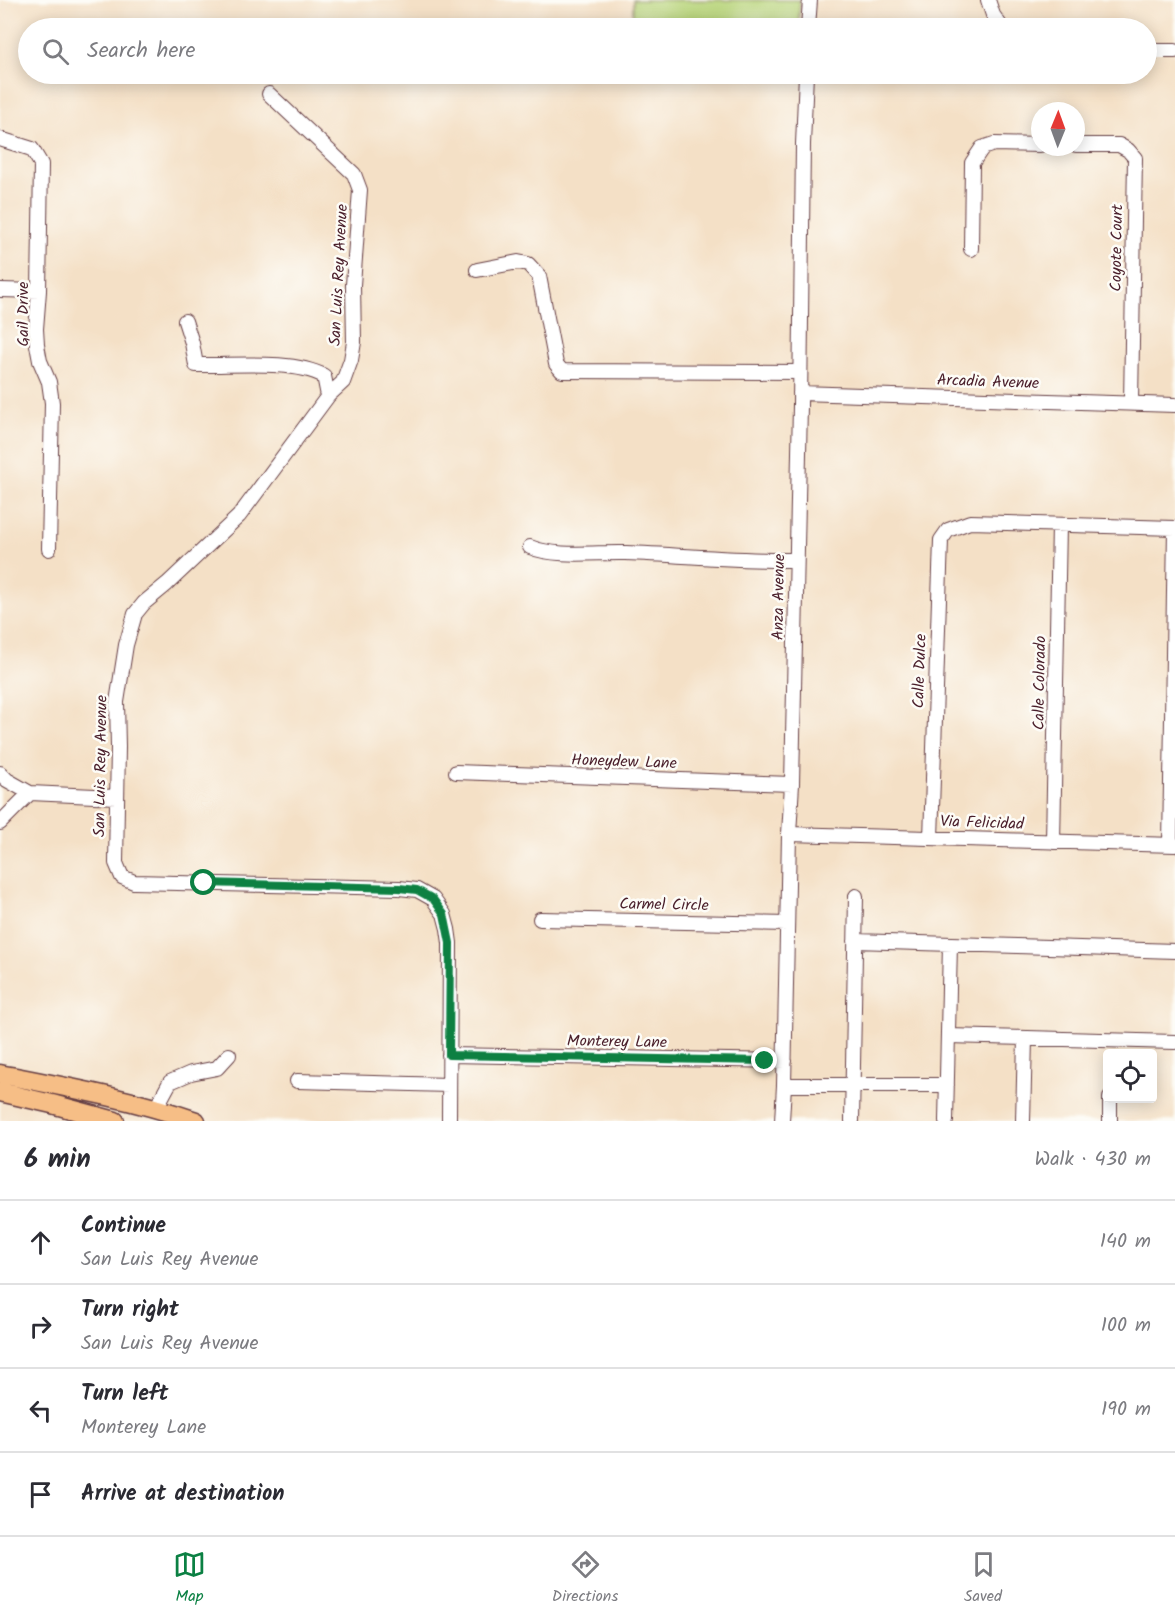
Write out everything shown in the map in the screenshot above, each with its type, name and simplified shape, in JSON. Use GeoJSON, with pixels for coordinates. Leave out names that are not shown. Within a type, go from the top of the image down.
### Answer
{"type":"FeatureCollection","features":[{"type":"Feature","properties":{"kind":"main road"},"geometry":{"type":"LineString","coordinates":[[0,1074],[111,1096],[195,1121]]}},
{"type":"Feature","properties":{"kind":"main road"},"geometry":{"type":"LineString","coordinates":[[0,1092],[115,1121]]}},
{"type":"Feature","properties":{"kind":"street"},"geometry":{"type":"LineString","coordinates":[[809,18],[810,0]]}},
{"type":"Feature","properties":{"kind":"street"},"geometry":{"type":"LineString","coordinates":[[988,0],[995,18]]}},
{"type":"Feature","properties":{"kind":"street"},"geometry":{"type":"LineString","coordinates":[[1157,51],[1175,51]]}},
{"type":"Feature","properties":{"kind":"street","name":"Anza Avenue"},"geometry":{"type":"LineString","coordinates":[[782,1121],[792,784],[806,84]]}},
{"type":"Feature","properties":{"kind":"street","name":"San Luis Rey Avenue"},"geometry":{"type":"LineString","coordinates":[[269,94],[354,174],[360,190],[352,285],[354,342],[351,360],[343,382],[328,396],[239,516],[167,584],[154,593],[135,614],[126,645],[117,702],[116,863],[122,877],[134,882],[399,888],[417,890],[433,899],[444,914],[450,943],[449,1121]]}},
{"type":"Feature","properties":{"kind":"street","name":"Gail Drive"},"geometry":{"type":"LineString","coordinates":[[0,138],[32,149],[41,164],[39,291],[36,329],[40,361],[49,382],[52,403],[49,549]]}},
{"type":"Feature","properties":{"kind":"street"},"geometry":{"type":"LineString","coordinates":[[971,249],[972,163],[982,148],[994,144],[1031,145]]}},
{"type":"Feature","properties":{"kind":"street","name":"Coyote Court"},"geometry":{"type":"LineString","coordinates":[[1085,145],[1119,145],[1135,158],[1131,403]]}},
{"type":"Feature","properties":{"kind":"street"},"geometry":{"type":"LineString","coordinates":[[477,270],[518,262],[528,264],[538,276],[556,364],[562,371],[800,372]]}},
{"type":"Feature","properties":{"kind":"street"},"geometry":{"type":"LineString","coordinates":[[0,290],[39,291]]}},
{"type":"Feature","properties":{"kind":"street"},"geometry":{"type":"LineString","coordinates":[[185,321],[196,365],[250,364],[315,371],[324,376],[328,396]]}},
{"type":"Feature","properties":{"kind":"street","name":"Arcadia Avenue"},"geometry":{"type":"LineString","coordinates":[[800,393],[1175,405]]}},
{"type":"Feature","properties":{"kind":"street","name":"Calle Dulce"},"geometry":{"type":"LineString","coordinates":[[931,838],[941,540],[948,530],[970,522],[1059,525]]}},
{"type":"Feature","properties":{"kind":"street"},"geometry":{"type":"LineString","coordinates":[[1059,525],[1175,528],[1173,845]]}},
{"type":"Feature","properties":{"kind":"street","name":"Calle Colorado"},"geometry":{"type":"LineString","coordinates":[[1053,842],[1059,525]]}},
{"type":"Feature","properties":{"kind":"street"},"geometry":{"type":"LineString","coordinates":[[530,547],[541,552],[560,553],[626,553],[743,560],[796,560]]}},
{"type":"Feature","properties":{"kind":"street","name":"Honeydew Lane"},"geometry":{"type":"LineString","coordinates":[[456,772],[792,784]]}},
{"type":"Feature","properties":{"kind":"street"},"geometry":{"type":"LineString","coordinates":[[0,773],[7,780],[30,793],[116,796]]}},
{"type":"Feature","properties":{"kind":"street"},"geometry":{"type":"LineString","coordinates":[[0,823],[30,793]]}},
{"type":"Feature","properties":{"kind":"street","name":"Via Felicidad"},"geometry":{"type":"LineString","coordinates":[[789,834],[1173,845]]}},
{"type":"Feature","properties":{"kind":"street"},"geometry":{"type":"LineString","coordinates":[[852,1121],[856,896]]}},
{"type":"Feature","properties":{"kind":"street","name":"Carmel Circle"},"geometry":{"type":"LineString","coordinates":[[540,919],[787,924]]}},
{"type":"Feature","properties":{"kind":"street"},"geometry":{"type":"LineString","coordinates":[[855,941],[1175,951]]}},
{"type":"Feature","properties":{"kind":"street"},"geometry":{"type":"LineString","coordinates":[[946,1121],[950,944]]}},
{"type":"Feature","properties":{"kind":"street"},"geometry":{"type":"LineString","coordinates":[[948,1036],[1025,1038],[1111,1047],[1175,1042]]}},
{"type":"Feature","properties":{"kind":"street"},"geometry":{"type":"LineString","coordinates":[[1023,1121],[1025,1038]]}},
{"type":"Feature","properties":{"kind":"street"},"geometry":{"type":"LineString","coordinates":[[156,1108],[170,1082],[191,1073],[218,1068],[229,1054]]}},
{"type":"Feature","properties":{"kind":"street","name":"Monterey Lane"},"geometry":{"type":"LineString","coordinates":[[449,1055],[784,1061]]}},
{"type":"Feature","properties":{"kind":"street"},"geometry":{"type":"LineString","coordinates":[[297,1081],[449,1085]]}},
{"type":"Feature","properties":{"kind":"street"},"geometry":{"type":"LineString","coordinates":[[784,1085],[947,1085]]}},
{"type":"Feature","properties":{"kind":"street"},"geometry":{"type":"LineString","coordinates":[[1110,1103],[1110,1121]]}},
{"type":"Feature","properties":{"kind":"green space"},"geometry":{"type":"Polygon","coordinates":[[[633,0],[800,0],[799,18],[633,18],[633,0]]]}},
{"type":"Feature","properties":{"kind":"route"},"geometry":{"type":"LineString","coordinates":[[204,883],[399,888],[417,890],[433,899],[444,914],[450,943],[449,1055],[765,1061]]}}]}
